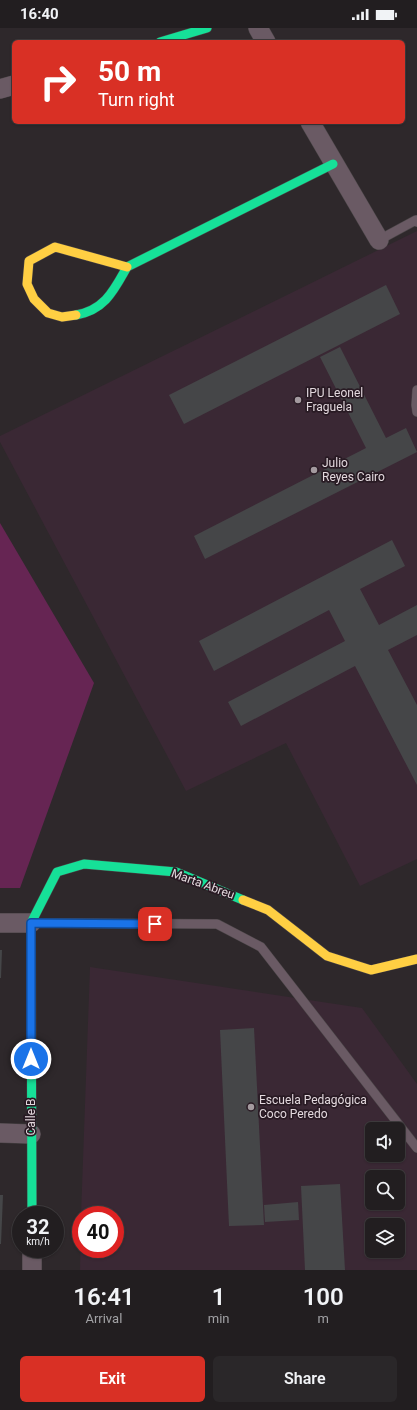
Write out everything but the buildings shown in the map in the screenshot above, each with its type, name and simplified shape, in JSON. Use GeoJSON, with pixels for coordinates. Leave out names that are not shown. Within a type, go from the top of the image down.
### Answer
{"type":"FeatureCollection","features":[{"type":"Feature","properties":{"kind":"street"},"geometry":{"type":"LineString","coordinates":[[167,40],[207,28]]}},
{"type":"Feature","properties":{"kind":"street"},"geometry":{"type":"LineString","coordinates":[[258,28],[265,40]]}},
{"type":"Feature","properties":{"kind":"street"},"geometry":{"type":"LineString","coordinates":[[0,89],[12,86]]}},
{"type":"Feature","properties":{"kind":"street"},"geometry":{"type":"LineString","coordinates":[[311,124],[333,164],[379,240]]}},
{"type":"Feature","properties":{"kind":"street"},"geometry":{"type":"LineString","coordinates":[[127,267],[55,247],[29,261],[27,284],[34,299],[48,313],[62,317],[88,312],[112,295],[127,267],[333,164]]}},
{"type":"Feature","properties":{"kind":"street","name":"Marta Abreu"},"geometry":{"type":"LineString","coordinates":[[31,923],[57,872],[84,864],[176,872],[268,910],[327,956],[371,970],[417,959]]}},
{"type":"Feature","properties":{"kind":"street"},"geometry":{"type":"LineString","coordinates":[[0,923],[31,923]]}},
{"type":"Feature","properties":{"kind":"street","name":"Calle B"},"geometry":{"type":"LineString","coordinates":[[31,923],[32,1206]]}},
{"type":"Feature","properties":{"kind":"street"},"geometry":{"type":"LineString","coordinates":[[0,1133],[31,1134]]}},
{"type":"Feature","properties":{"kind":"street"},"geometry":{"type":"LineString","coordinates":[[32,1258],[32,1270]]}},
{"type":"Feature","properties":{"kind":"lane"},"geometry":{"type":"LineString","coordinates":[[379,240],[416,220],[417,222]]}},
{"type":"Feature","properties":{"kind":"lane"},"geometry":{"type":"LineString","coordinates":[[417,390],[417,412]]}},
{"type":"Feature","properties":{"kind":"lane"},"geometry":{"type":"LineString","coordinates":[[31,923],[217,924],[261,947],[417,1148]]}},
{"type":"Feature","properties":{"kind":"shaded area"},"geometry":{"type":"Polygon","coordinates":[[[417,231],[417,859],[360,886],[286,743],[186,791],[0,442],[0,436],[417,231]]]}},
{"type":"Feature","properties":{"kind":"shaded area"},"geometry":{"type":"Polygon","coordinates":[[[0,523],[94,683],[20,888],[0,888],[0,523]]]}},
{"type":"Feature","properties":{"kind":"shaded area","name":"Escuela Pedagógica Coco Peredo"},"geometry":{"type":"Polygon","coordinates":[[[90,967],[362,1008],[417,1084],[417,1270],[80,1270],[80,1258],[124,1258],[124,1206],[81,1206],[90,967]]]}},
{"type":"Feature","properties":{"kind":"traffic: fast"},"geometry":{"type":"LineString","coordinates":[[167,40],[207,28]]}},
{"type":"Feature","properties":{"kind":"traffic: fast"},"geometry":{"type":"LineString","coordinates":[[76,315],[94,309],[108,298],[118,284],[127,267],[333,164]]}},
{"type":"Feature","properties":{"kind":"traffic: fast"},"geometry":{"type":"LineString","coordinates":[[32,1206],[31,923],[57,872],[84,864],[176,872],[243,900]]}},
{"type":"Feature","properties":{"kind":"traffic: slow"},"geometry":{"type":"LineString","coordinates":[[76,315],[62,317],[48,313],[34,299],[27,284],[29,261],[55,247],[127,267]]}},
{"type":"Feature","properties":{"kind":"traffic: slow"},"geometry":{"type":"LineString","coordinates":[[243,900],[268,910],[327,956],[371,970],[417,959]]}},
{"type":"Feature","properties":{"kind":"place","name":"IPU Leonel Fraguela"},"geometry":{"type":"Point","coordinates":[298,400]}},
{"type":"Feature","properties":{"kind":"place","name":"Julio Reyes Cairo"},"geometry":{"type":"Point","coordinates":[314,470]}},
{"type":"Feature","properties":{"kind":"place","name":"Escuela Pedagógica Coco Peredo"},"geometry":{"type":"Point","coordinates":[251,1107]}},
{"type":"Feature","properties":{"kind":"route"},"geometry":{"type":"LineString","coordinates":[[31,1059],[31,923],[155,924]]}}]}
